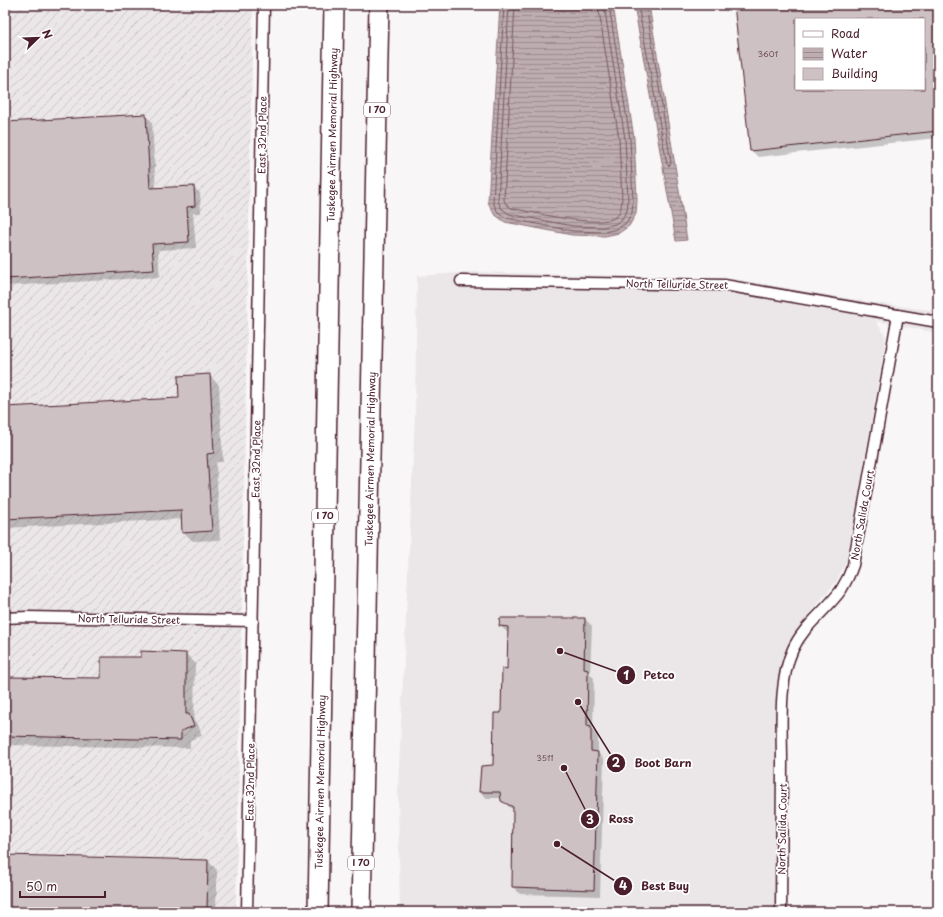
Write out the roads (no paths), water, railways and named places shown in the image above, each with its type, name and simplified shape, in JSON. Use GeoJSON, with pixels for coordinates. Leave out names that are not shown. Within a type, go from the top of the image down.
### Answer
{"type":"FeatureCollection","features":[{"type":"Feature","properties":{"kind":"highway"},"geometry":{"type":"LineString","coordinates":[[331,5],[332,119]]}},
{"type":"Feature","properties":{"kind":"highway","name":"Tuskegee Airmen Memorial Highway"},"geometry":{"type":"LineString","coordinates":[[318,912],[334,5]]}},
{"type":"Feature","properties":{"kind":"highway","name":"Tuskegee Airmen Memorial Highway"},"geometry":{"type":"LineString","coordinates":[[361,912],[379,5]]}},
{"type":"Feature","properties":{"kind":"highway"},"geometry":{"type":"LineString","coordinates":[[375,216],[392,5]]}},
{"type":"Feature","properties":{"kind":"street","name":"East 32nd Place"},"geometry":{"type":"LineString","coordinates":[[248,912],[264,5]]}},
{"type":"Feature","properties":{"kind":"street","name":"North Telluride Street"},"geometry":{"type":"LineString","coordinates":[[461,281],[724,285],[938,322]]}},
{"type":"Feature","properties":{"kind":"street","name":"North Salida Court"},"geometry":{"type":"LineString","coordinates":[[781,912],[783,702],[788,662],[799,638],[807,627],[841,590],[853,565],[898,315]]}},
{"type":"Feature","properties":{"kind":"street","name":"North Telluride Street"},"geometry":{"type":"LineString","coordinates":[[5,618],[35,617],[253,621]]}},
{"type":"Feature","properties":{"kind":"water"},"geometry":{"type":"Polygon","coordinates":[[[500,5],[613,5],[634,138],[637,200],[636,214],[629,226],[619,233],[605,236],[572,235],[505,222],[494,214],[488,202],[500,5]]]}},
{"type":"Feature","properties":{"kind":"water"},"geometry":{"type":"Polygon","coordinates":[[[634,5],[649,5],[687,240],[676,241],[634,5]]]}},
{"type":"Feature","properties":{"kind":"place","name":"Petco"},"geometry":{"type":"Point","coordinates":[560,651]}},
{"type":"Feature","properties":{"kind":"place","name":"Boot Barn"},"geometry":{"type":"Point","coordinates":[578,702]}},
{"type":"Feature","properties":{"kind":"place","name":"Ross"},"geometry":{"type":"Point","coordinates":[564,768]}},
{"type":"Feature","properties":{"kind":"place","name":"Best Buy"},"geometry":{"type":"Point","coordinates":[557,844]}}]}
